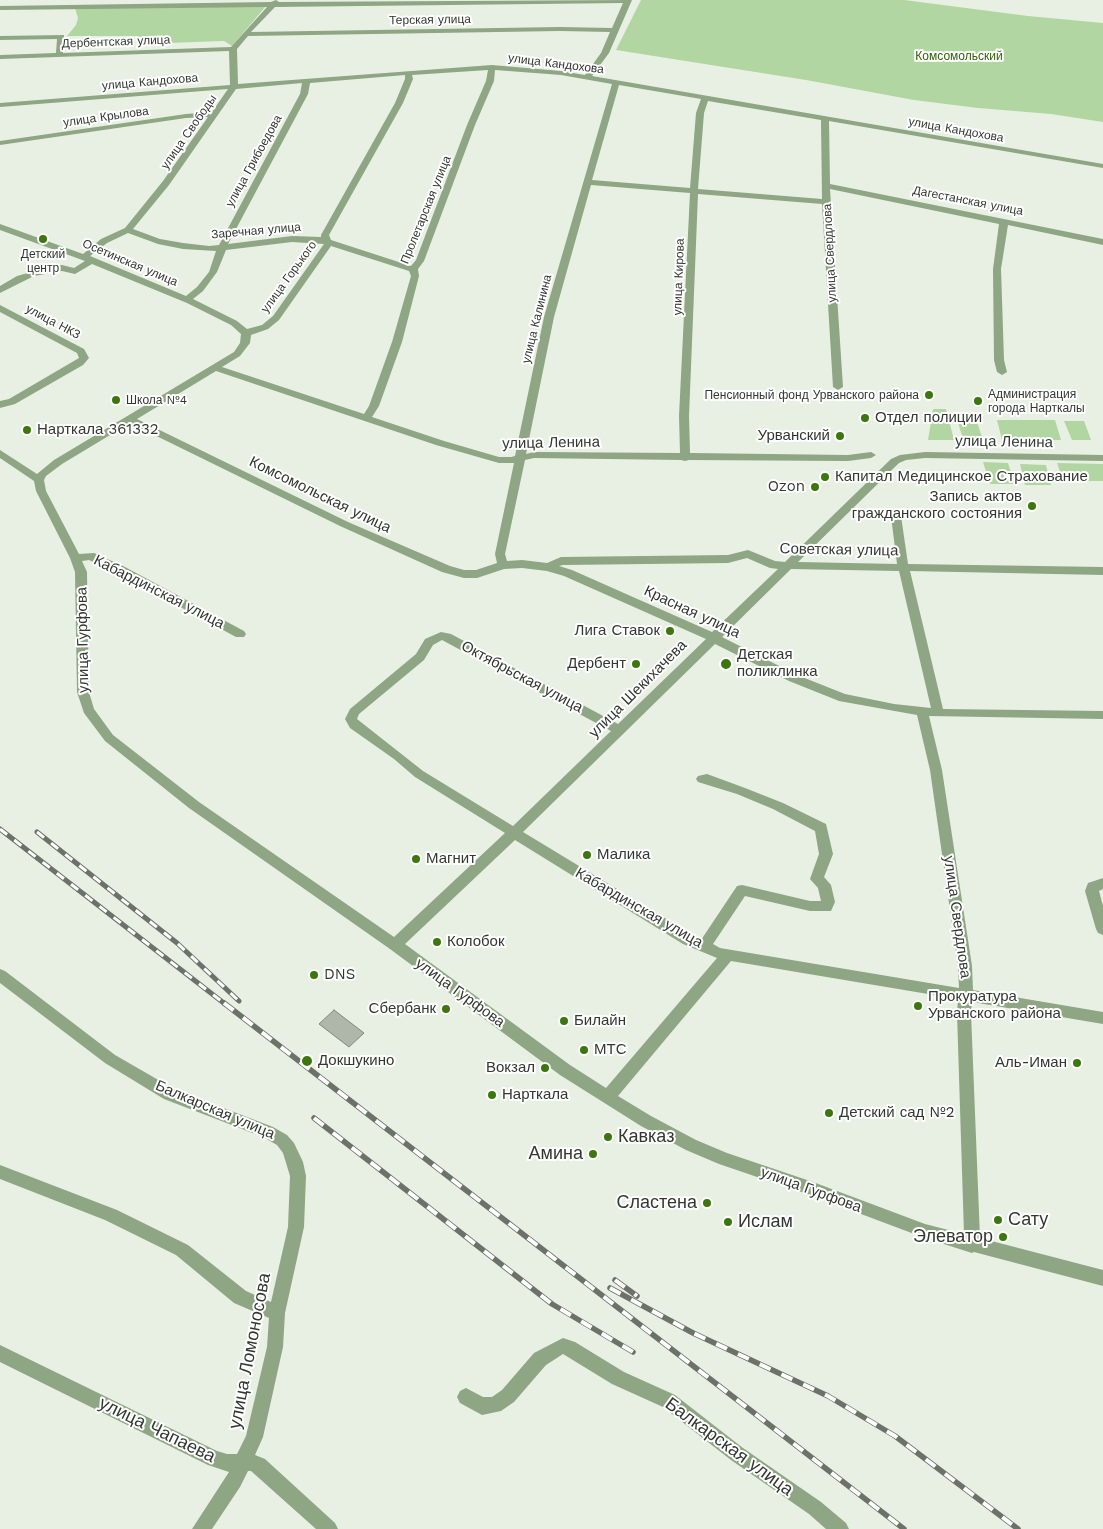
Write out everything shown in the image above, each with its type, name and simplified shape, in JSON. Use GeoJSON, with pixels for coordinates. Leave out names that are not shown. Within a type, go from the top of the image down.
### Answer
{"type":"FeatureCollection","features":[{"type":"Feature","properties":{"kind":"street"},"geometry":{"type":"LineString","coordinates":[[0,8],[275,2],[628,1],[605,52],[587,78]]}},
{"type":"Feature","properties":{"kind":"street"},"geometry":{"type":"LineString","coordinates":[[233,49],[275,2]]}},
{"type":"Feature","properties":{"kind":"street","name":"Терская улица"},"geometry":{"type":"LineString","coordinates":[[246,34],[615,30]]}},
{"type":"Feature","properties":{"kind":"street"},"geometry":{"type":"LineString","coordinates":[[0,38],[61,37],[59,55]]}},
{"type":"Feature","properties":{"kind":"street","name":"Дербентская улица"},"geometry":{"type":"LineString","coordinates":[[0,58],[233,49]]}},
{"type":"Feature","properties":{"kind":"street","name":"улица Свободы"},"geometry":{"type":"LineString","coordinates":[[88,258],[104,241],[128,230],[166,184],[215,114],[233,87],[233,49]]}},
{"type":"Feature","properties":{"kind":"street","name":"улица Кандохова"},"geometry":{"type":"LineString","coordinates":[[0,105],[492,67],[538,70],[1103,166]]}},
{"type":"Feature","properties":{"kind":"street","name":"Пролетарская улица"},"geometry":{"type":"LineString","coordinates":[[366,419],[374,406],[397,342],[412,287],[413,269],[420,261],[471,124],[490,81],[492,67]]}},
{"type":"Feature","properties":{"kind":"street","name":"улица Горького"},"geometry":{"type":"LineString","coordinates":[[246,333],[265,327],[276,318],[327,246],[326,233],[399,103],[409,79],[408,72]]}},
{"type":"Feature","properties":{"kind":"street","name":"улица Грибоедова"},"geometry":{"type":"LineString","coordinates":[[186,300],[208,278],[250,193],[302,99],[306,90],[307,80]]}},
{"type":"Feature","properties":{"kind":"street","name":"улица Калинина"},"geometry":{"type":"LineString","coordinates":[[503,565],[500,554],[549,317],[616,83]]}},
{"type":"Feature","properties":{"kind":"street","name":"улица Кирова"},"geometry":{"type":"LineString","coordinates":[[684,458],[684,416],[690,318],[694,190],[700,113],[705,98]]}},
{"type":"Feature","properties":{"kind":"street","name":"улица Крылова"},"geometry":{"type":"LineString","coordinates":[[0,143],[186,116],[215,114]]}},
{"type":"Feature","properties":{"kind":"street","name":"улица Свердлова"},"geometry":{"type":"LineString","coordinates":[[825,119],[826,202],[838,387]]}},
{"type":"Feature","properties":{"kind":"street"},"geometry":{"type":"LineString","coordinates":[[589,182],[826,202]]}},
{"type":"Feature","properties":{"kind":"street","name":"Дагестанская улица"},"geometry":{"type":"LineString","coordinates":[[827,186],[1103,242]]}},
{"type":"Feature","properties":{"kind":"street"},"geometry":{"type":"LineString","coordinates":[[1002,372],[999,360],[997,269],[1004,222]]}},
{"type":"Feature","properties":{"kind":"street","name":"Осетинская улица"},"geometry":{"type":"LineString","coordinates":[[0,227],[88,258],[186,300],[234,323],[246,333]]}},
{"type":"Feature","properties":{"kind":"street","name":"Заречная улица"},"geometry":{"type":"LineString","coordinates":[[128,230],[158,241],[183,246],[222,248],[292,239],[328,241],[413,269]]}},
{"type":"Feature","properties":{"kind":"street"},"geometry":{"type":"LineString","coordinates":[[0,290],[20,278],[52,268],[75,271],[88,258]]}},
{"type":"Feature","properties":{"kind":"street","name":"улица НКЗ"},"geometry":{"type":"LineString","coordinates":[[0,308],[81,351],[84,358],[11,402],[0,405]]}},
{"type":"Feature","properties":{"kind":"street"},"geometry":{"type":"LineString","coordinates":[[0,453],[39,480],[47,470],[237,354],[245,343],[246,333]]}},
{"type":"Feature","properties":{"kind":"street","name":"улица Ленина"},"geometry":{"type":"LineString","coordinates":[[216,368],[366,419],[499,460],[534,455],[684,458],[848,458],[871,454]]}},
{"type":"Feature","properties":{"kind":"street","name":"Комсомольская улица"},"geometry":{"type":"LineString","coordinates":[[130,419],[344,524],[446,569],[464,574],[477,574],[503,565]]}},
{"type":"Feature","properties":{"kind":"street","name":"улица Ленина"},"geometry":{"type":"LineString","coordinates":[[904,457],[925,455],[1103,458]]}},
{"type":"Feature","properties":{"kind":"street","name":"улица Шекихачева"},"geometry":{"type":"LineString","coordinates":[[395,945],[514,833],[890,464],[904,457]]}},
{"type":"Feature","properties":{"kind":"street","name":"улица Гурфова"},"geometry":{"type":"LineString","coordinates":[[39,480],[41,491],[76,558],[82,578],[83,692],[88,710],[97,724],[123,750],[194,804],[395,945],[564,1070],[607,1098],[691,1145],[724,1159],[813,1189],[899,1223],[972,1245],[1103,1278]]}},
{"type":"Feature","properties":{"kind":"street"},"geometry":{"type":"LineString","coordinates":[[896,516],[903,566],[938,713]]}},
{"type":"Feature","properties":{"kind":"street","name":"Советская улица"},"geometry":{"type":"LineString","coordinates":[[548,566],[561,561],[728,559],[748,554],[774,564],[1103,571]]}},
{"type":"Feature","properties":{"kind":"street","name":"Кабардинская улица"},"geometry":{"type":"LineString","coordinates":[[76,558],[90,556],[121,570],[240,634]]}},
{"type":"Feature","properties":{"kind":"street","name":"Красная улица"},"geometry":{"type":"LineString","coordinates":[[503,565],[548,566],[568,573],[713,638],[793,678],[844,698],[894,708],[938,713],[1103,716]]}},
{"type":"Feature","properties":{"kind":"street","name":"Кабардинская улица"},"geometry":{"type":"LineString","coordinates":[[450,639],[441,636],[429,642],[420,657],[354,712],[351,719],[354,725],[398,756],[419,774],[688,940],[728,955],[1103,1018]]}},
{"type":"Feature","properties":{"kind":"street","name":"Октябрьская улица"},"geometry":{"type":"LineString","coordinates":[[450,639],[619,730]]}},
{"type":"Feature","properties":{"kind":"street","name":"улица Свердлова"},"geometry":{"type":"LineString","coordinates":[[922,711],[936,770],[965,966],[966,994],[964,1013],[972,1245]]}},
{"type":"Feature","properties":{"kind":"street"},"geometry":{"type":"LineString","coordinates":[[702,779],[714,780],[741,791],[801,817],[821,828],[826,854],[818,879],[824,885],[828,902],[826,907],[810,906],[742,890],[704,947]]}},
{"type":"Feature","properties":{"kind":"street"},"geometry":{"type":"LineString","coordinates":[[1103,884],[1093,887],[1092,890],[1103,929]]}},
{"type":"Feature","properties":{"kind":"street"},"geometry":{"type":"LineString","coordinates":[[607,1098],[728,955]]}},
{"type":"Feature","properties":{"kind":"street","name":"Балкарская улица"},"geometry":{"type":"LineString","coordinates":[[0,975],[110,1059],[169,1094],[268,1132],[282,1140],[289,1148],[298,1176],[296,1227]]}},
{"type":"Feature","properties":{"kind":"street"},"geometry":{"type":"LineString","coordinates":[[0,1172],[111,1215],[182,1250],[240,1297],[277,1313]]}},
{"type":"Feature","properties":{"kind":"street","name":"улица Ломоносова"},"geometry":{"type":"LineString","coordinates":[[201,1529],[234,1481],[254,1437],[275,1347],[277,1313],[296,1227]]}},
{"type":"Feature","properties":{"kind":"street","name":"Балкарская улица"},"geometry":{"type":"LineString","coordinates":[[466,1397],[482,1406],[496,1405],[508,1396],[540,1359],[564,1346],[618,1378],[669,1401],[737,1454],[815,1508],[840,1529]]}},
{"type":"Feature","properties":{"kind":"street","name":"улица Чапаева"},"geometry":{"type":"LineString","coordinates":[[0,1353],[214,1459],[227,1463],[244,1462],[259,1465],[329,1529]]}},
{"type":"Feature","properties":{"kind":"green space","name":"Комсомольский"},"geometry":{"type":"Polygon","coordinates":[[[641,0],[904,0],[1028,16],[1103,23],[1103,122],[1051,114],[914,100],[806,80],[616,50],[641,0]]]}},
{"type":"Feature","properties":{"kind":"green space"},"geometry":{"type":"Polygon","coordinates":[[[266,6],[232,46],[224,41],[140,44],[138,36],[67,36],[76,25],[78,18],[75,8],[266,6]]]}},
{"type":"Feature","properties":{"kind":"green space"},"geometry":{"type":"Polygon","coordinates":[[[933,409],[946,409],[954,440],[928,440],[933,409]]]}},
{"type":"Feature","properties":{"kind":"green space"},"geometry":{"type":"Polygon","coordinates":[[[957,419],[976,419],[983,440],[963,439],[957,419]]]}},
{"type":"Feature","properties":{"kind":"green space"},"geometry":{"type":"Polygon","coordinates":[[[997,420],[1055,420],[1061,440],[1002,440],[997,420]]]}},
{"type":"Feature","properties":{"kind":"green space"},"geometry":{"type":"Polygon","coordinates":[[[1064,421],[1084,421],[1091,440],[1072,440],[1064,421]]]}},
{"type":"Feature","properties":{"kind":"green space"},"geometry":{"type":"Polygon","coordinates":[[[983,462],[1008,463],[1015,484],[990,484],[983,462]]]}},
{"type":"Feature","properties":{"kind":"green space"},"geometry":{"type":"Polygon","coordinates":[[[1057,463],[1103,464],[1103,481],[1068,481],[1061,475],[1057,463]]]}},
{"type":"Feature","properties":{"kind":"green space"},"geometry":{"type":"Polygon","coordinates":[[[1020,464],[1046,465],[1051,485],[1025,485],[1020,464]]]}},
{"type":"Feature","properties":{"kind":"building","name":"Докшукино"},"geometry":{"type":"Polygon","coordinates":[[[334,1010],[364,1033],[349,1047],[319,1024],[334,1010]]]}},
{"type":"Feature","properties":{"kind":"railway"},"geometry":{"type":"LineString","coordinates":[[0,829],[225,1004]]}},
{"type":"Feature","properties":{"kind":"railway"},"geometry":{"type":"LineString","coordinates":[[37,832],[177,943],[239,1001]]}},
{"type":"Feature","properties":{"kind":"railway"},"geometry":{"type":"LineString","coordinates":[[224,1003],[904,1529]]}},
{"type":"Feature","properties":{"kind":"railway"},"geometry":{"type":"LineString","coordinates":[[314,1118],[552,1304],[633,1352]]}},
{"type":"Feature","properties":{"kind":"railway"},"geometry":{"type":"LineString","coordinates":[[615,1280],[637,1296]]}},
{"type":"Feature","properties":{"kind":"railway"},"geometry":{"type":"LineString","coordinates":[[610,1288],[693,1333],[828,1396],[895,1436],[1018,1529]]}},
{"type":"Feature","properties":{"kind":"place","name":"Детский центр"},"geometry":{"type":"Point","coordinates":[43,239]}},
{"type":"Feature","properties":{"kind":"place","name":"Пенсионный фонд Урванского района"},"geometry":{"type":"Point","coordinates":[929,395]}},
{"type":"Feature","properties":{"kind":"place","name":"Школа №4"},"geometry":{"type":"Point","coordinates":[116,400]}},
{"type":"Feature","properties":{"kind":"place","name":"Администрация города Нарткалы"},"geometry":{"type":"Point","coordinates":[978,401]}},
{"type":"Feature","properties":{"kind":"place","name":"Отдел полиции"},"geometry":{"type":"Point","coordinates":[865,418]}},
{"type":"Feature","properties":{"kind":"place","name":"Нарткала 361332"},"geometry":{"type":"Point","coordinates":[27,430]}},
{"type":"Feature","properties":{"kind":"place","name":"Урванский"},"geometry":{"type":"Point","coordinates":[840,436]}},
{"type":"Feature","properties":{"kind":"place","name":"Капитал Медицинское Страхование"},"geometry":{"type":"Point","coordinates":[825,477]}},
{"type":"Feature","properties":{"kind":"place","name":"Ozon"},"geometry":{"type":"Point","coordinates":[815,487]}},
{"type":"Feature","properties":{"kind":"place","name":"Запись актов гражданского состояния"},"geometry":{"type":"Point","coordinates":[1032,506]}},
{"type":"Feature","properties":{"kind":"place","name":"Лига Ставок"},"geometry":{"type":"Point","coordinates":[670,631]}},
{"type":"Feature","properties":{"kind":"place","name":"Дербент"},"geometry":{"type":"Point","coordinates":[636,664]}},
{"type":"Feature","properties":{"kind":"place","name":"Детская поликлинка"},"geometry":{"type":"Point","coordinates":[726,664]}},
{"type":"Feature","properties":{"kind":"place","name":"Малика"},"geometry":{"type":"Point","coordinates":[587,855]}},
{"type":"Feature","properties":{"kind":"place","name":"Магнит"},"geometry":{"type":"Point","coordinates":[416,859]}},
{"type":"Feature","properties":{"kind":"place","name":"Колобок"},"geometry":{"type":"Point","coordinates":[437,942]}},
{"type":"Feature","properties":{"kind":"place","name":"DNS"},"geometry":{"type":"Point","coordinates":[314,975]}},
{"type":"Feature","properties":{"kind":"place","name":"Прокуратура Урванского района"},"geometry":{"type":"Point","coordinates":[918,1006]}},
{"type":"Feature","properties":{"kind":"place","name":"Сбербанк"},"geometry":{"type":"Point","coordinates":[446,1009]}},
{"type":"Feature","properties":{"kind":"place","name":"Билайн"},"geometry":{"type":"Point","coordinates":[564,1021]}},
{"type":"Feature","properties":{"kind":"place","name":"МТС"},"geometry":{"type":"Point","coordinates":[584,1050]}},
{"type":"Feature","properties":{"kind":"place","name":"Докшукино"},"geometry":{"type":"Point","coordinates":[307,1061]}},
{"type":"Feature","properties":{"kind":"place","name":"Аль-Иман"},"geometry":{"type":"Point","coordinates":[1077,1063]}},
{"type":"Feature","properties":{"kind":"place","name":"Вокзал"},"geometry":{"type":"Point","coordinates":[545,1068]}},
{"type":"Feature","properties":{"kind":"place","name":"Нарткала"},"geometry":{"type":"Point","coordinates":[492,1095]}},
{"type":"Feature","properties":{"kind":"place","name":"Детский сад №2"},"geometry":{"type":"Point","coordinates":[829,1113]}},
{"type":"Feature","properties":{"kind":"place","name":"Кавказ"},"geometry":{"type":"Point","coordinates":[608,1137]}},
{"type":"Feature","properties":{"kind":"place","name":"Амина"},"geometry":{"type":"Point","coordinates":[593,1154]}},
{"type":"Feature","properties":{"kind":"place","name":"Сластена"},"geometry":{"type":"Point","coordinates":[707,1203]}},
{"type":"Feature","properties":{"kind":"place","name":"Сату"},"geometry":{"type":"Point","coordinates":[998,1220]}},
{"type":"Feature","properties":{"kind":"place","name":"Ислам"},"geometry":{"type":"Point","coordinates":[728,1222]}},
{"type":"Feature","properties":{"kind":"place","name":"Элеватор"},"geometry":{"type":"Point","coordinates":[1003,1237]}}]}
